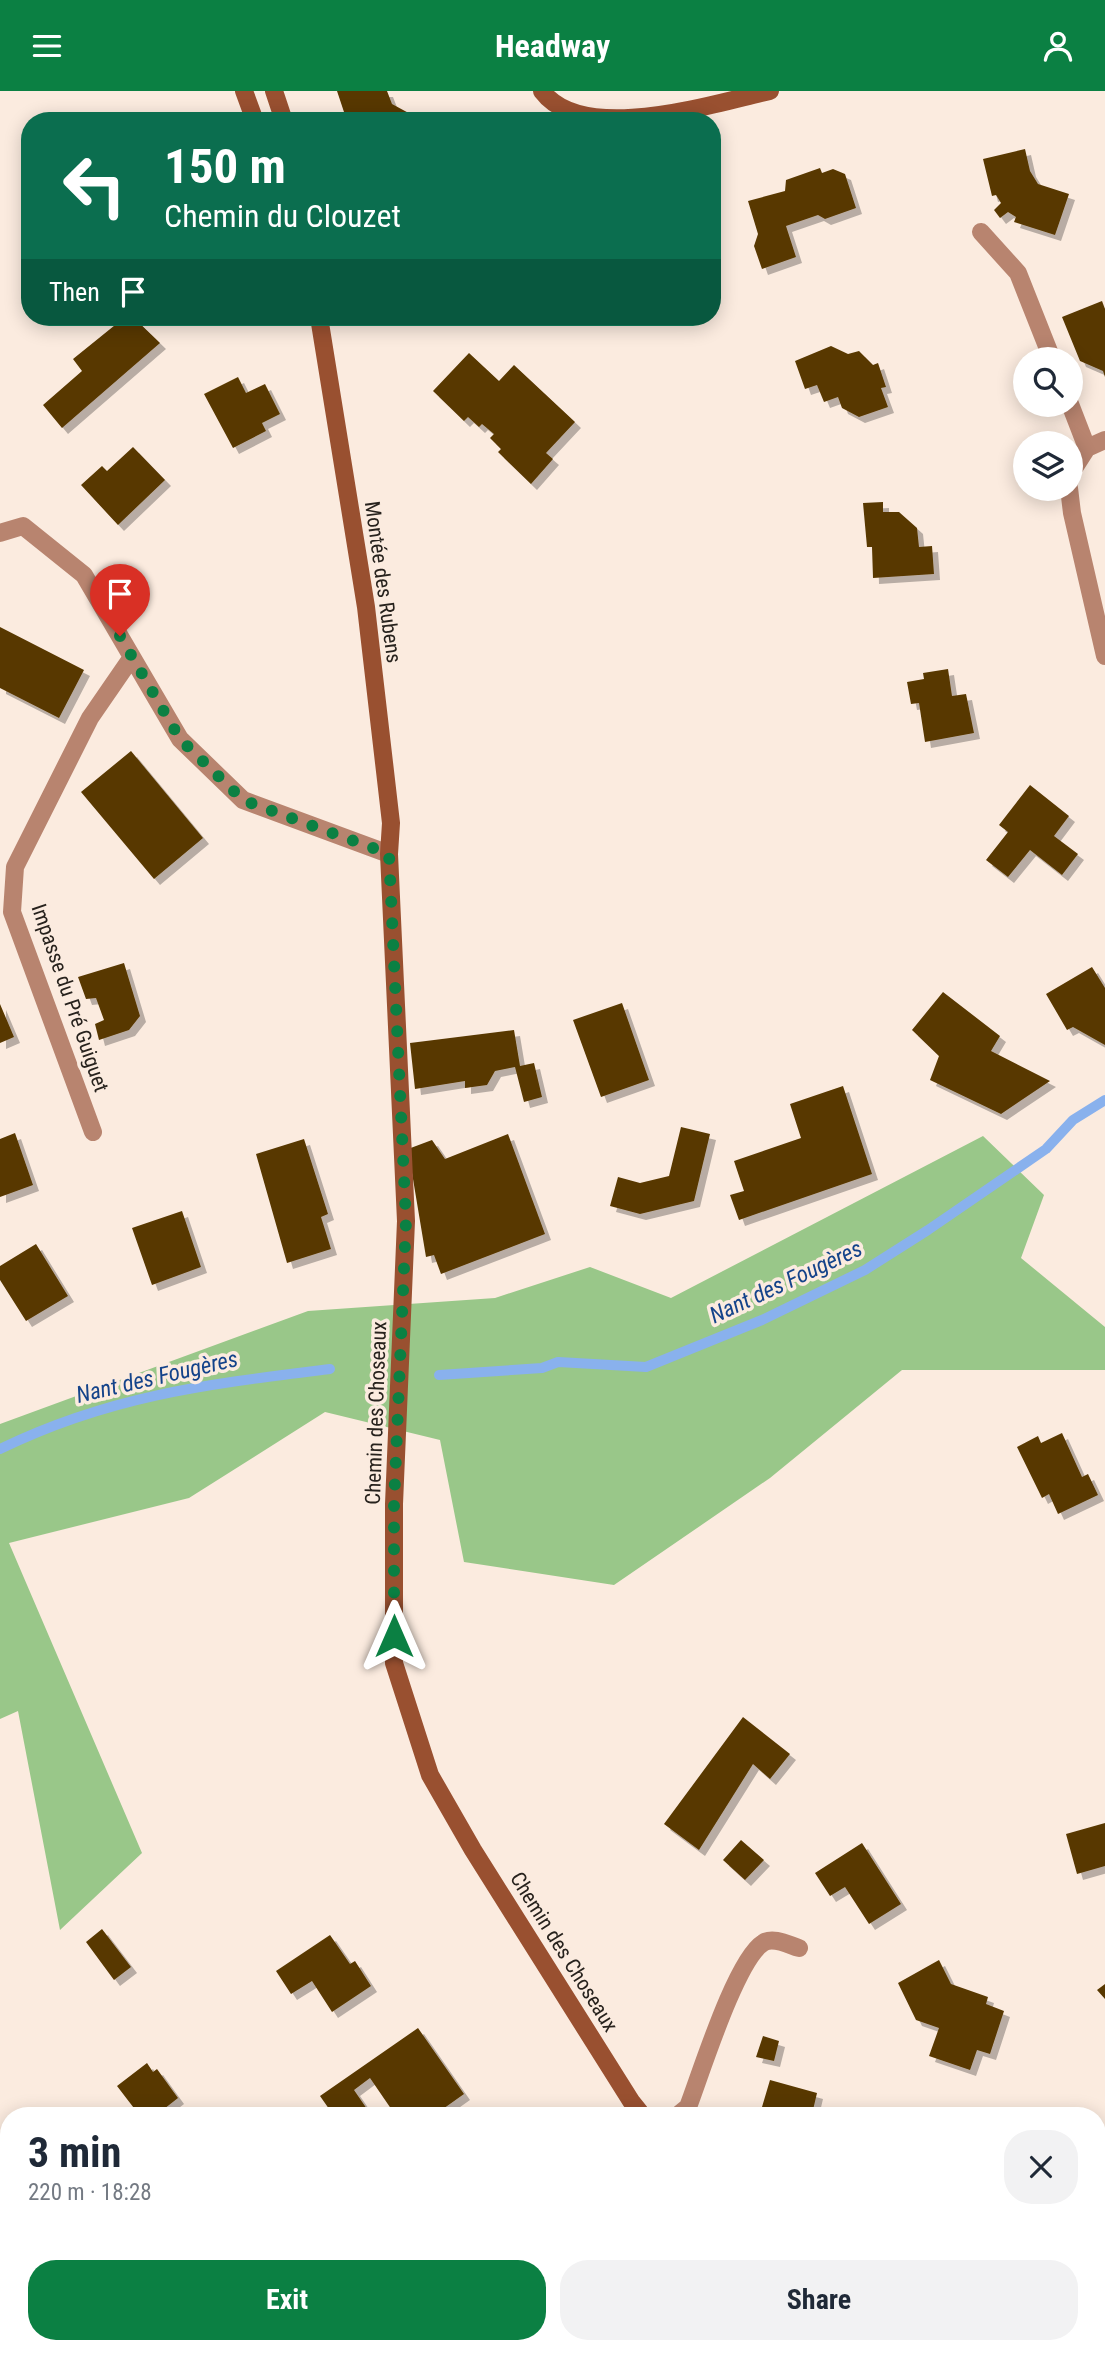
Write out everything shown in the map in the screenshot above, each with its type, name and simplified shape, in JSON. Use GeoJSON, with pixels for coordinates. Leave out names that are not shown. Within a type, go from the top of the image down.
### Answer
{"type":"FeatureCollection","features":[{"type":"Feature","properties":{"kind":"street"},"geometry":{"type":"LineString","coordinates":[[244,91],[252,112]]}},
{"type":"Feature","properties":{"kind":"street"},"geometry":{"type":"LineString","coordinates":[[274,91],[281,112]]}},
{"type":"Feature","properties":{"kind":"street"},"geometry":{"type":"LineString","coordinates":[[677,112],[771,91]]}},
{"type":"Feature","properties":{"kind":"street"},"geometry":{"type":"LineString","coordinates":[[542,93],[571,112]]}},
{"type":"Feature","properties":{"kind":"street"},"geometry":{"type":"LineString","coordinates":[[981,232],[1018,273],[1047,347]]}},
{"type":"Feature","properties":{"kind":"street","name":"Montée des Rubens"},"geometry":{"type":"LineString","coordinates":[[320,326],[366,607],[391,823],[389,854]]}},
{"type":"Feature","properties":{"kind":"street"},"geometry":{"type":"LineString","coordinates":[[1075,417],[1087,448]]}},
{"type":"Feature","properties":{"kind":"street"},"geometry":{"type":"LineString","coordinates":[[1083,454],[1087,448],[1105,440]]}},
{"type":"Feature","properties":{"kind":"street"},"geometry":{"type":"LineString","coordinates":[[1071,501],[1105,656]]}},
{"type":"Feature","properties":{"kind":"street"},"geometry":{"type":"LineString","coordinates":[[0,533],[23,526],[83,575],[180,739],[243,800],[389,854]]}},
{"type":"Feature","properties":{"kind":"street","name":"Impasse du Pré Guiguet"},"geometry":{"type":"LineString","coordinates":[[93,1132],[12,912],[15,867],[90,718],[132,657]]}},
{"type":"Feature","properties":{"kind":"street","name":"Chemin des Choseaux"},"geometry":{"type":"LineString","coordinates":[[389,854],[406,1221],[394,1504],[394,1663],[430,1775],[487,1873],[636,2107]]}},
{"type":"Feature","properties":{"kind":"street"},"geometry":{"type":"LineString","coordinates":[[688,2107],[741,1972],[754,1953],[761,1943],[771,1940],[799,1948]]}},
{"type":"Feature","properties":{"kind":"green space"},"geometry":{"type":"Polygon","coordinates":[[[983,1136],[1044,1195],[1021,1258],[1105,1327],[1105,1370],[902,1370],[770,1478],[614,1585],[464,1562],[440,1440],[325,1412],[189,1498],[9,1543],[142,1853],[60,1930],[18,1711],[0,1719],[0,1424],[308,1311],[495,1298],[590,1267],[671,1298],[983,1136]]]}},
{"type":"Feature","properties":{"kind":"building"},"geometry":{"type":"Polygon","coordinates":[[[337,91],[387,91],[392,104],[407,112],[344,112],[337,91]]]}},
{"type":"Feature","properties":{"kind":"building"},"geometry":{"type":"Polygon","coordinates":[[[1025,149],[1030,171],[1038,184],[1069,194],[1055,235],[1014,222],[1016,217],[1008,212],[1000,218],[994,210],[1001,203],[996,195],[992,196],[983,159],[1025,149]]]}},
{"type":"Feature","properties":{"kind":"building"},"geometry":{"type":"Polygon","coordinates":[[[820,168],[822,173],[833,169],[845,174],[856,208],[825,219],[818,215],[786,226],[796,257],[762,269],[754,246],[758,234],[748,201],[785,191],[786,180],[820,168]]]}},
{"type":"Feature","properties":{"kind":"building"},"geometry":{"type":"Polygon","coordinates":[[[1102,301],[1105,309],[1105,377],[1103,371],[1083,362],[1083,347],[1074,347],[1062,317],[1102,301]]]}},
{"type":"Feature","properties":{"kind":"building"},"geometry":{"type":"Polygon","coordinates":[[[114,326],[142,326],[160,343],[62,428],[43,405],[82,371],[73,359],[114,326]]]}},
{"type":"Feature","properties":{"kind":"building"},"geometry":{"type":"Polygon","coordinates":[[[831,346],[848,354],[859,351],[873,365],[878,363],[886,387],[881,388],[888,407],[859,417],[842,408],[838,397],[824,402],[817,385],[805,389],[795,361],[831,346]]]}},
{"type":"Feature","properties":{"kind":"building"},"geometry":{"type":"Polygon","coordinates":[[[469,353],[499,381],[514,365],[575,422],[546,453],[553,459],[531,484],[498,452],[501,449],[490,438],[494,434],[482,424],[479,427],[468,417],[464,421],[433,391],[469,353]]]}},
{"type":"Feature","properties":{"kind":"building"},"geometry":{"type":"Polygon","coordinates":[[[238,377],[246,393],[265,384],[280,414],[262,423],[266,431],[233,448],[204,394],[238,377]]]}},
{"type":"Feature","properties":{"kind":"building"},"geometry":{"type":"Polygon","coordinates":[[[133,447],[165,480],[118,525],[81,485],[102,466],[107,471],[133,447]]]}},
{"type":"Feature","properties":{"kind":"building"},"geometry":{"type":"Polygon","coordinates":[[[883,502],[883,512],[899,512],[917,528],[919,547],[932,546],[934,574],[873,578],[872,547],[867,547],[863,503],[883,502]]]}},
{"type":"Feature","properties":{"kind":"building"},"geometry":{"type":"Polygon","coordinates":[[[0,627],[84,670],[59,718],[0,688],[0,627]]]}},
{"type":"Feature","properties":{"kind":"building"},"geometry":{"type":"Polygon","coordinates":[[[948,669],[952,696],[966,694],[974,733],[925,742],[919,703],[911,704],[907,682],[924,679],[923,673],[948,669]]]}},
{"type":"Feature","properties":{"kind":"building"},"geometry":{"type":"Polygon","coordinates":[[[131,751],[203,838],[154,879],[81,792],[131,751]]]}},
{"type":"Feature","properties":{"kind":"building"},"geometry":{"type":"Polygon","coordinates":[[[1030,785],[1069,816],[1054,836],[1078,854],[1062,875],[1030,850],[1008,877],[986,860],[1008,832],[999,825],[1030,785]]]}},
{"type":"Feature","properties":{"kind":"building"},"geometry":{"type":"Polygon","coordinates":[[[124,963],[140,1016],[129,1030],[99,1040],[95,1024],[104,1020],[96,998],[86,999],[78,977],[124,963]]]}},
{"type":"Feature","properties":{"kind":"building"},"geometry":{"type":"Polygon","coordinates":[[[1092,967],[1105,988],[1105,1045],[1073,1027],[1067,1030],[1046,994],[1092,967]]]}},
{"type":"Feature","properties":{"kind":"building"},"geometry":{"type":"Polygon","coordinates":[[[943,992],[1000,1036],[991,1051],[1050,1081],[1001,1114],[930,1080],[939,1056],[912,1030],[943,992]]]}},
{"type":"Feature","properties":{"kind":"building"},"geometry":{"type":"Polygon","coordinates":[[[622,1003],[649,1080],[601,1097],[573,1020],[622,1003]]]}},
{"type":"Feature","properties":{"kind":"building"},"geometry":{"type":"Polygon","coordinates":[[[0,1004],[14,1037],[0,1043],[0,1004]]]}},
{"type":"Feature","properties":{"kind":"building"},"geometry":{"type":"Polygon","coordinates":[[[514,1030],[520,1066],[534,1063],[542,1097],[524,1102],[515,1067],[495,1071],[487,1085],[465,1088],[465,1081],[415,1089],[410,1043],[514,1030]]]}},
{"type":"Feature","properties":{"kind":"building"},"geometry":{"type":"Polygon","coordinates":[[[843,1086],[872,1174],[739,1220],[730,1195],[744,1191],[734,1161],[801,1138],[790,1104],[843,1086]]]}},
{"type":"Feature","properties":{"kind":"building"},"geometry":{"type":"Polygon","coordinates":[[[681,1127],[710,1134],[694,1201],[640,1214],[610,1206],[618,1177],[640,1183],[669,1176],[681,1127]]]}},
{"type":"Feature","properties":{"kind":"building"},"geometry":{"type":"Polygon","coordinates":[[[15,1133],[33,1185],[0,1197],[0,1139],[15,1133]]]}},
{"type":"Feature","properties":{"kind":"building"},"geometry":{"type":"Polygon","coordinates":[[[508,1134],[545,1234],[441,1274],[434,1255],[426,1257],[408,1149],[432,1140],[445,1159],[508,1134]]]}},
{"type":"Feature","properties":{"kind":"building"},"geometry":{"type":"Polygon","coordinates":[[[304,1139],[328,1214],[321,1217],[331,1249],[287,1263],[256,1154],[304,1139]]]}},
{"type":"Feature","properties":{"kind":"building"},"geometry":{"type":"Polygon","coordinates":[[[182,1211],[201,1267],[152,1285],[132,1228],[182,1211]]]}},
{"type":"Feature","properties":{"kind":"building"},"geometry":{"type":"Polygon","coordinates":[[[36,1244],[68,1296],[26,1321],[0,1280],[0,1266],[36,1244]]]}},
{"type":"Feature","properties":{"kind":"building"},"geometry":{"type":"Polygon","coordinates":[[[1062,1433],[1082,1477],[1088,1474],[1098,1495],[1058,1514],[1049,1494],[1042,1498],[1017,1447],[1038,1436],[1041,1443],[1062,1433]]]}},
{"type":"Feature","properties":{"kind":"building"},"geometry":{"type":"Polygon","coordinates":[[[743,1717],[790,1754],[770,1779],[753,1764],[699,1850],[664,1824],[743,1717]]]}},
{"type":"Feature","properties":{"kind":"building"},"geometry":{"type":"Polygon","coordinates":[[[1105,1823],[1105,1866],[1077,1874],[1066,1834],[1105,1823]]]}},
{"type":"Feature","properties":{"kind":"building"},"geometry":{"type":"Polygon","coordinates":[[[741,1840],[764,1860],[745,1880],[723,1860],[741,1840]]]}},
{"type":"Feature","properties":{"kind":"building"},"geometry":{"type":"Polygon","coordinates":[[[862,1843],[901,1904],[869,1924],[845,1887],[830,1896],[815,1873],[862,1843]]]}},
{"type":"Feature","properties":{"kind":"building"},"geometry":{"type":"Polygon","coordinates":[[[102,1929],[131,1967],[114,1980],[86,1942],[102,1929]]]}},
{"type":"Feature","properties":{"kind":"building"},"geometry":{"type":"Polygon","coordinates":[[[330,1935],[350,1964],[355,1961],[371,1986],[332,2012],[312,1981],[291,1994],[276,1971],[330,1935]]]}},
{"type":"Feature","properties":{"kind":"building"},"geometry":{"type":"Polygon","coordinates":[[[939,1960],[951,1984],[988,1997],[986,2004],[1004,2011],[990,2054],[977,2050],[970,2070],[929,2056],[939,2028],[916,2020],[898,1983],[939,1960]]]}},
{"type":"Feature","properties":{"kind":"building"},"geometry":{"type":"Polygon","coordinates":[[[1105,1984],[1105,1999],[1097,1990],[1105,1984]]]}},
{"type":"Feature","properties":{"kind":"building"},"geometry":{"type":"Polygon","coordinates":[[[418,2028],[464,2094],[446,2107],[390,2107],[370,2078],[354,2090],[366,2107],[328,2107],[320,2096],[418,2028]]]}},
{"type":"Feature","properties":{"kind":"building"},"geometry":{"type":"Polygon","coordinates":[[[763,2036],[779,2041],[774,2061],[756,2057],[763,2036]]]}},
{"type":"Feature","properties":{"kind":"building"},"geometry":{"type":"Polygon","coordinates":[[[147,2063],[153,2072],[157,2069],[178,2098],[166,2107],[133,2107],[117,2086],[147,2063]]]}},
{"type":"Feature","properties":{"kind":"building"},"geometry":{"type":"Polygon","coordinates":[[[770,2080],[817,2093],[814,2107],[762,2107],[770,2080]]]}},
{"type":"Feature","properties":{"kind":"waterway","name":"Nant des Fougères"},"geometry":{"type":"LineString","coordinates":[[439,1375],[542,1368],[558,1362],[646,1367],[762,1320],[865,1270],[928,1230],[1046,1149],[1073,1120],[1105,1100]]}},
{"type":"Feature","properties":{"kind":"waterway","name":"Nant des Fougères"},"geometry":{"type":"LineString","coordinates":[[0,1449],[81,1416],[161,1394],[330,1369]]}},
{"type":"Feature","properties":{"kind":"route"},"geometry":{"type":"LineString","coordinates":[[120,636],[180,739],[243,800],[389,854],[406,1221],[394,1504],[394,1636]]}}]}
